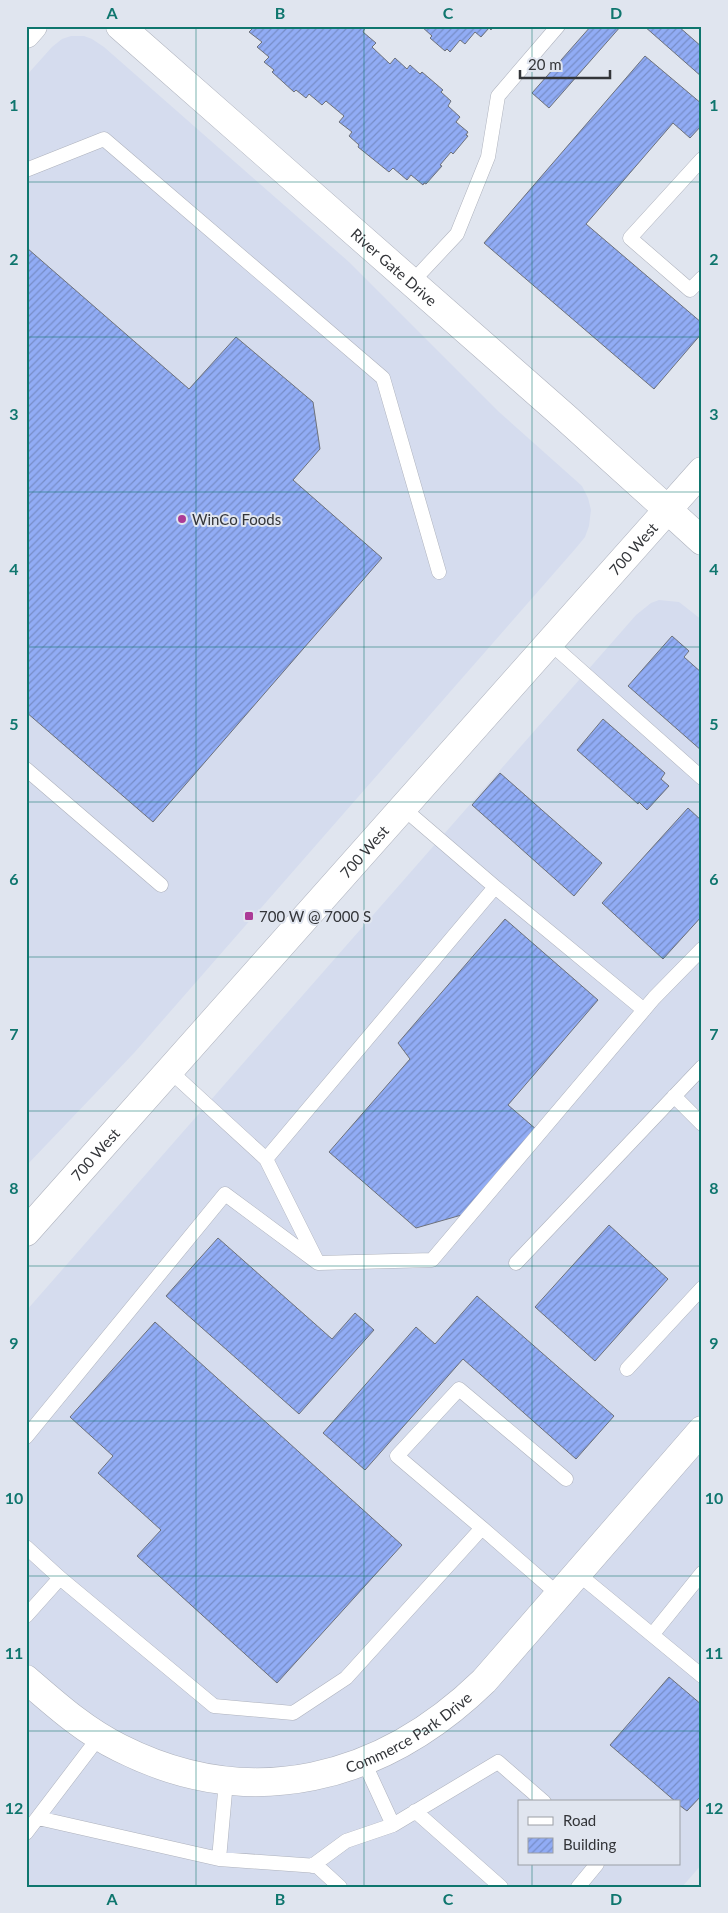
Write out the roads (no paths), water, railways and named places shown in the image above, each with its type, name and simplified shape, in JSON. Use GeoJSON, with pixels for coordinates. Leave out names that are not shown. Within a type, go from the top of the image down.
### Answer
{"type":"FeatureCollection","features":[{"type":"Feature","properties":{"kind":"street"},"geometry":{"type":"LineString","coordinates":[[26,34],[34,26]]}},
{"type":"Feature","properties":{"kind":"street","name":"River Gate Drive"},"geometry":{"type":"LineString","coordinates":[[120,26],[412,282],[702,541]]}},
{"type":"Feature","properties":{"kind":"street","name":"700 West"},"geometry":{"type":"LineString","coordinates":[[26,1232],[702,471]]}},
{"type":"Feature","properties":{"kind":"street","name":"Commerce Park Drive"},"geometry":{"type":"LineString","coordinates":[[27,1680],[58,1707],[99,1736],[132,1754],[189,1774],[226,1781],[283,1782],[334,1772],[364,1762],[396,1747],[431,1727],[468,1697],[702,1430]]}},
{"type":"Feature","properties":{"kind":"lane"},"geometry":{"type":"LineString","coordinates":[[412,282],[457,234],[488,157],[498,96],[558,26]]}},
{"type":"Feature","properties":{"kind":"lane"},"geometry":{"type":"LineString","coordinates":[[26,170],[104,139],[383,378],[439,572]]}},
{"type":"Feature","properties":{"kind":"lane"},"geometry":{"type":"LineString","coordinates":[[702,159],[630,238],[690,290],[702,278]]}},
{"type":"Feature","properties":{"kind":"lane"},"geometry":{"type":"LineString","coordinates":[[550,642],[702,778]]}},
{"type":"Feature","properties":{"kind":"lane"},"geometry":{"type":"LineString","coordinates":[[26,769],[161,885]]}},
{"type":"Feature","properties":{"kind":"lane"},"geometry":{"type":"LineString","coordinates":[[404,808],[644,1010]]}},
{"type":"Feature","properties":{"kind":"lane"},"geometry":{"type":"LineString","coordinates":[[266,1159],[495,886]]}},
{"type":"Feature","properties":{"kind":"lane"},"geometry":{"type":"LineString","coordinates":[[26,1438],[226,1194],[318,1264],[432,1260],[644,1010],[702,949]]}},
{"type":"Feature","properties":{"kind":"lane"},"geometry":{"type":"LineString","coordinates":[[516,1263],[702,1067]]}},
{"type":"Feature","properties":{"kind":"lane"},"geometry":{"type":"LineString","coordinates":[[170,1071],[266,1159],[318,1264]]}},
{"type":"Feature","properties":{"kind":"lane"},"geometry":{"type":"LineString","coordinates":[[674,1096],[702,1124]]}},
{"type":"Feature","properties":{"kind":"lane"},"geometry":{"type":"LineString","coordinates":[[627,1369],[702,1288]]}},
{"type":"Feature","properties":{"kind":"lane"},"geometry":{"type":"LineString","coordinates":[[559,1595],[397,1456],[459,1389],[566,1479]]}},
{"type":"Feature","properties":{"kind":"lane"},"geometry":{"type":"LineString","coordinates":[[26,1547],[60,1578],[214,1706],[293,1713],[346,1678],[482,1528]]}},
{"type":"Feature","properties":{"kind":"lane"},"geometry":{"type":"LineString","coordinates":[[577,1574],[702,1676]]}},
{"type":"Feature","properties":{"kind":"lane"},"geometry":{"type":"LineString","coordinates":[[652,1635],[702,1574]]}},
{"type":"Feature","properties":{"kind":"lane"},"geometry":{"type":"LineString","coordinates":[[26,1616],[60,1578]]}},
{"type":"Feature","properties":{"kind":"lane"},"geometry":{"type":"LineString","coordinates":[[26,1833],[99,1736]]}},
{"type":"Feature","properties":{"kind":"lane"},"geometry":{"type":"LineString","coordinates":[[364,1762],[392,1825]]}},
{"type":"Feature","properties":{"kind":"lane"},"geometry":{"type":"LineString","coordinates":[[312,1866],[346,1840],[392,1825],[498,1762],[542,1800]]}},
{"type":"Feature","properties":{"kind":"lane"},"geometry":{"type":"LineString","coordinates":[[219,1859],[226,1781]]}},
{"type":"Feature","properties":{"kind":"lane"},"geometry":{"type":"LineString","coordinates":[[415,1811],[501,1887]]}},
{"type":"Feature","properties":{"kind":"lane"},"geometry":{"type":"LineString","coordinates":[[38,1818],[219,1859],[317,1866],[340,1887]]}},
{"type":"Feature","properties":{"kind":"lane"},"geometry":{"type":"LineString","coordinates":[[578,1887],[595,1866]]}},
{"type":"Feature","properties":{"kind":"place","name":"WinCo Foods"},"geometry":{"type":"Point","coordinates":[182,519]}},
{"type":"Feature","properties":{"kind":"place","name":"700 W @ 7000 S"},"geometry":{"type":"Point","coordinates":[249,916]}}]}
